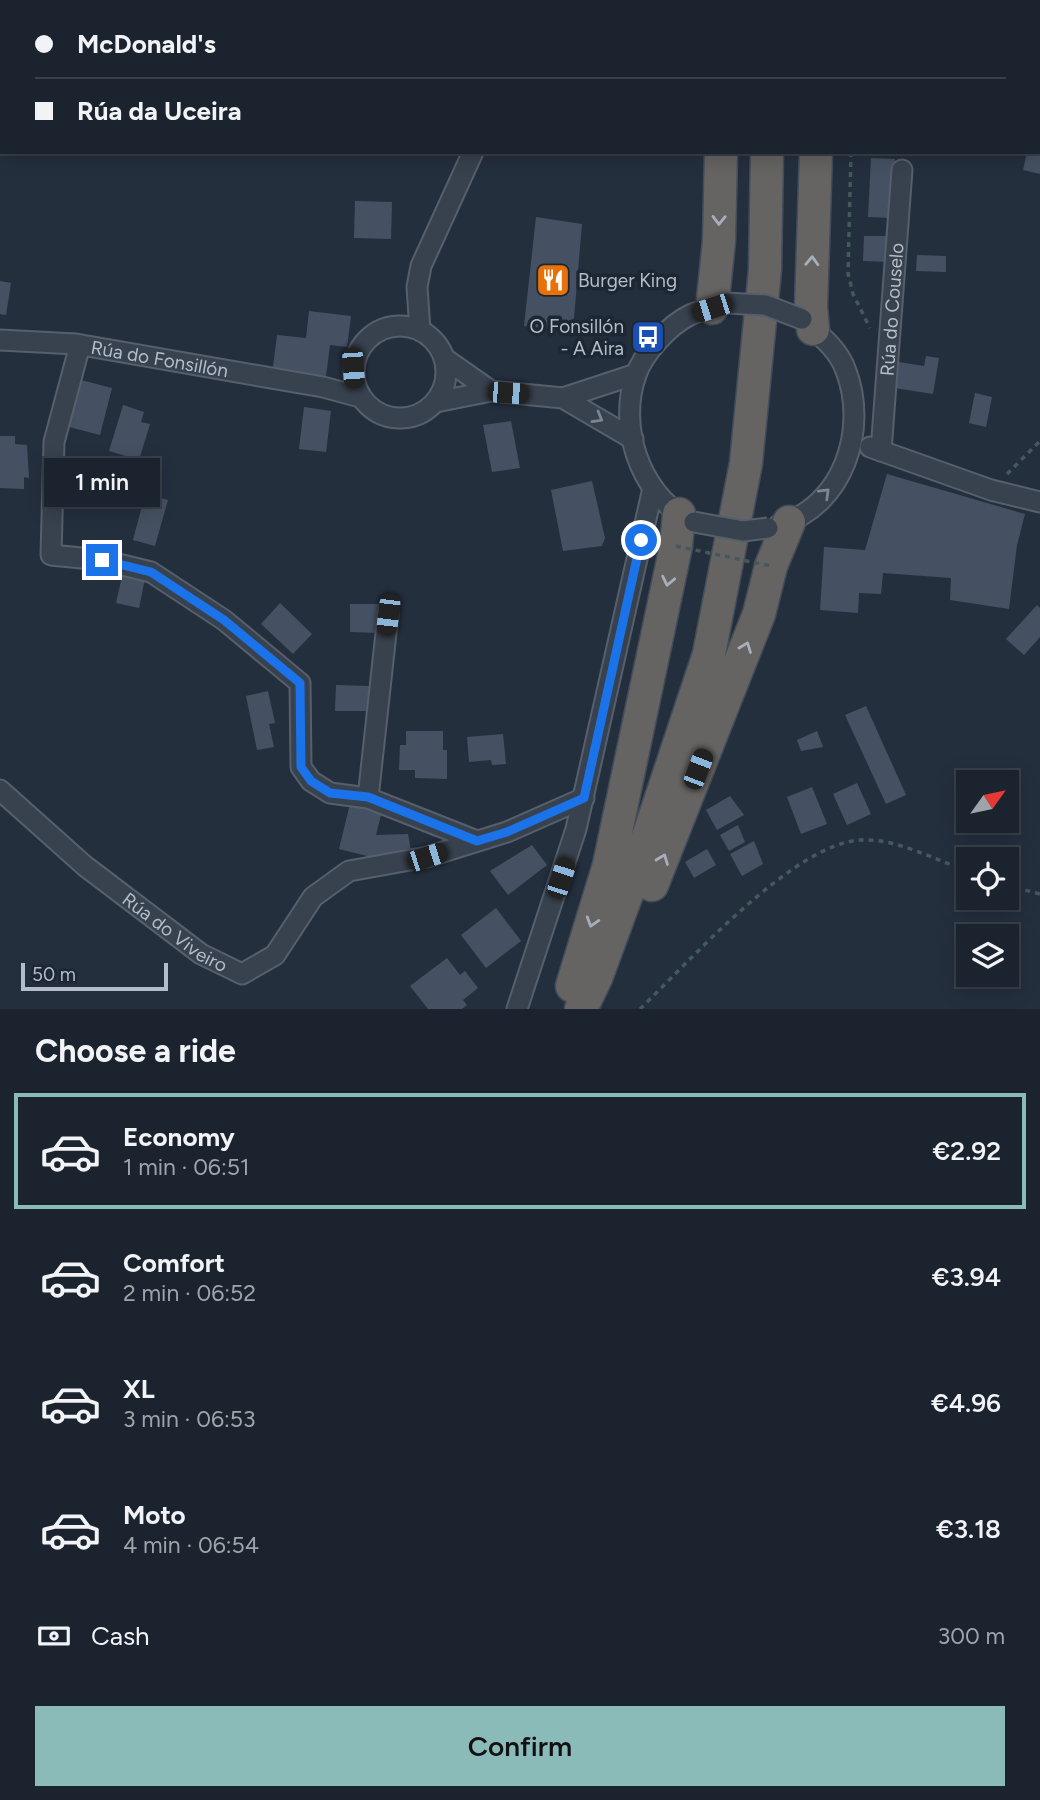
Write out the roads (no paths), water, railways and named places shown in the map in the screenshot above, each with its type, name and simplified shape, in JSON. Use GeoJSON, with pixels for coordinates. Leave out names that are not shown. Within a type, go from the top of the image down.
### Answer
{"type":"FeatureCollection","features":[{"type":"Feature","properties":{"kind":"highway"},"geometry":{"type":"LineString","coordinates":[[719,306],[720,154]]}},
{"type":"Feature","properties":{"kind":"highway"},"geometry":{"type":"LineString","coordinates":[[581,1009],[649,834],[709,654],[746,463],[765,270],[767,154]]}},
{"type":"Feature","properties":{"kind":"highway"},"geometry":{"type":"LineString","coordinates":[[808,324],[811,307],[816,154]]}},
{"type":"Feature","properties":{"kind":"highway"},"geometry":{"type":"LineString","coordinates":[[593,1009],[658,873],[759,614],[779,525]]}},
{"type":"Feature","properties":{"kind":"highway"},"geometry":{"type":"LineString","coordinates":[[565,1009],[609,865],[682,527]]}},
{"type":"Feature","properties":{"kind":"street"},"geometry":{"type":"LineString","coordinates":[[420,331],[417,287],[421,266],[472,154]]}},
{"type":"Feature","properties":{"kind":"street","name":"Rúa do Couselo"},"geometry":{"type":"LineString","coordinates":[[881,451],[902,170]]}},
{"type":"Feature","properties":{"kind":"street"},"geometry":{"type":"LineString","coordinates":[[417,287],[389,327],[366,340],[357,352],[353,368],[354,383],[360,397],[376,412],[397,419],[418,415],[436,402],[491,391],[563,398],[636,374]]}},
{"type":"Feature","properties":{"kind":"street"},"geometry":{"type":"LineString","coordinates":[[765,305],[808,324],[832,346],[846,369],[856,407],[853,440],[833,486],[804,513],[779,525],[743,531],[682,527],[653,488],[634,453],[631,405],[636,374],[658,342],[688,316],[719,306],[765,305]]}},
{"type":"Feature","properties":{"kind":"street"},"geometry":{"type":"LineString","coordinates":[[389,327],[409,326],[431,337],[444,358],[491,391]]}},
{"type":"Feature","properties":{"kind":"street","name":"Rúa do Fonsillón"},"geometry":{"type":"LineString","coordinates":[[0,340],[80,345],[317,386],[360,397]]}},
{"type":"Feature","properties":{"kind":"street"},"geometry":{"type":"LineString","coordinates":[[80,345],[54,442],[51,555],[102,560],[151,572],[224,620],[300,683],[301,767],[311,781],[330,793],[368,797],[477,841]]}},
{"type":"Feature","properties":{"kind":"street"},"geometry":{"type":"LineString","coordinates":[[436,402],[446,373],[444,358]]}},
{"type":"Feature","properties":{"kind":"street"},"geometry":{"type":"LineString","coordinates":[[317,386],[353,368]]}},
{"type":"Feature","properties":{"kind":"street"},"geometry":{"type":"LineString","coordinates":[[563,398],[633,439]]}},
{"type":"Feature","properties":{"kind":"street"},"geometry":{"type":"LineString","coordinates":[[853,440],[991,490],[1040,502]]}},
{"type":"Feature","properties":{"kind":"street"},"geometry":{"type":"LineString","coordinates":[[517,1009],[584,798],[653,488]]}},
{"type":"Feature","properties":{"kind":"street"},"geometry":{"type":"LineString","coordinates":[[368,797],[388,615]]}},
{"type":"Feature","properties":{"kind":"street","name":"Rúa do Viveiro"},"geometry":{"type":"LineString","coordinates":[[0,790],[85,866],[201,954],[242,974],[275,955],[313,897],[349,871],[427,857],[507,832],[584,798]]}},
{"type":"Feature","properties":{"kind":"place","name":"Burger King"},"geometry":{"type":"Point","coordinates":[553,280]}},
{"type":"Feature","properties":{"kind":"place","name":"O Fonsillón - A Aira"},"geometry":{"type":"Point","coordinates":[648,337]}}]}
